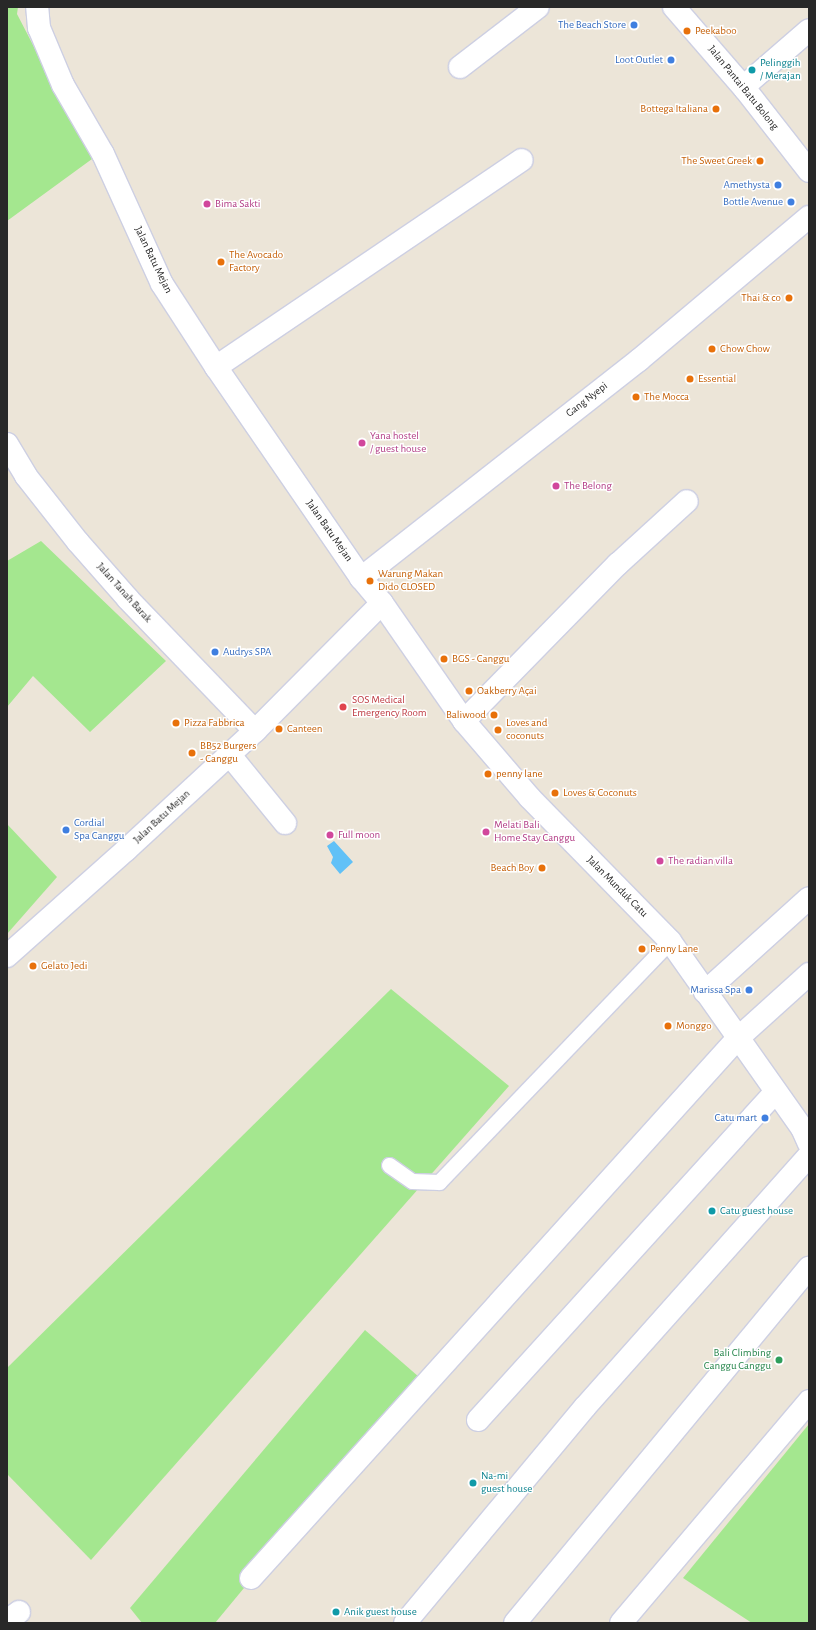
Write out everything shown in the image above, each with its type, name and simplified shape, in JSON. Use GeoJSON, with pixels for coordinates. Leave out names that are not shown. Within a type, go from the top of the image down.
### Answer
{"type":"FeatureCollection","features":[{"type":"Feature","properties":{"kind":"street","name":"Jalan Batu Mejan"},"geometry":{"type":"LineString","coordinates":[[7,956],[126,850],[255,731],[382,603],[361,578],[216,367],[162,284],[103,154],[63,85],[39,28],[37,7]]}},
{"type":"Feature","properties":{"kind":"street"},"geometry":{"type":"LineString","coordinates":[[460,67],[538,7]]}},
{"type":"Feature","properties":{"kind":"street","name":"Jalan Pantai Batu Bolong"},"geometry":{"type":"LineString","coordinates":[[674,7],[746,89],[809,171]]}},
{"type":"Feature","properties":{"kind":"street"},"geometry":{"type":"LineString","coordinates":[[746,89],[749,82],[809,30]]}},
{"type":"Feature","properties":{"kind":"street"},"geometry":{"type":"LineString","coordinates":[[216,367],[522,160]]}},
{"type":"Feature","properties":{"kind":"street","name":"Gang Nyepi"},"geometry":{"type":"LineString","coordinates":[[361,578],[639,360],[809,218]]}},
{"type":"Feature","properties":{"kind":"street","name":"Jalan Tanah Barak"},"geometry":{"type":"LineString","coordinates":[[7,444],[26,476],[78,542],[128,599],[255,731]]}},
{"type":"Feature","properties":{"kind":"street"},"geometry":{"type":"LineString","coordinates":[[464,721],[618,564],[687,501]]}},
{"type":"Feature","properties":{"kind":"street","name":"Jalan Munduk Catu"},"geometry":{"type":"LineString","coordinates":[[382,603],[464,721],[530,798],[670,941],[775,1093],[807,1131]]}},
{"type":"Feature","properties":{"kind":"street"},"geometry":{"type":"LineString","coordinates":[[229,754],[285,823]]}},
{"type":"Feature","properties":{"kind":"street"},"geometry":{"type":"LineString","coordinates":[[705,992],[809,898]]}},
{"type":"Feature","properties":{"kind":"street"},"geometry":{"type":"LineString","coordinates":[[251,1578],[737,1039],[809,974]]}},
{"type":"Feature","properties":{"kind":"street"},"geometry":{"type":"LineString","coordinates":[[478,1420],[775,1093]]}},
{"type":"Feature","properties":{"kind":"street"},"geometry":{"type":"LineString","coordinates":[[405,1623],[585,1407],[809,1156]]}},
{"type":"Feature","properties":{"kind":"street"},"geometry":{"type":"LineString","coordinates":[[515,1623],[809,1268]]}},
{"type":"Feature","properties":{"kind":"street"},"geometry":{"type":"LineString","coordinates":[[621,1623],[809,1401]]}},
{"type":"Feature","properties":{"kind":"lane"},"geometry":{"type":"LineString","coordinates":[[389,1165],[412,1181],[438,1182],[670,941]]}},
{"type":"Feature","properties":{"kind":"green space"},"geometry":{"type":"Polygon","coordinates":[[[7,7],[18,7],[17,14],[92,159],[7,221],[7,7]]]}},
{"type":"Feature","properties":{"kind":"green space"},"geometry":{"type":"Polygon","coordinates":[[[41,541],[166,661],[90,732],[33,676],[7,707],[7,561],[41,541]]]}},
{"type":"Feature","properties":{"kind":"green space"},"geometry":{"type":"Polygon","coordinates":[[[7,824],[57,877],[7,934],[7,824]]]}},
{"type":"Feature","properties":{"kind":"green space"},"geometry":{"type":"Polygon","coordinates":[[[391,989],[509,1086],[91,1560],[7,1474],[7,1368],[391,989]]]}},
{"type":"Feature","properties":{"kind":"green space"},"geometry":{"type":"Polygon","coordinates":[[[365,1330],[419,1377],[215,1623],[142,1623],[130,1608],[365,1330]]]}},
{"type":"Feature","properties":{"kind":"green space"},"geometry":{"type":"Polygon","coordinates":[[[809,1424],[809,1623],[752,1623],[683,1578],[809,1424]]]}},
{"type":"Feature","properties":{"kind":"water"},"geometry":{"type":"Polygon","coordinates":[[[334,841],[353,862],[340,874],[331,863],[333,857],[327,846],[334,841]]]}},
{"type":"Feature","properties":{"kind":"place","name":"The Beach Store"},"geometry":{"type":"Point","coordinates":[634,25]}},
{"type":"Feature","properties":{"kind":"place","name":"Peekaboo"},"geometry":{"type":"Point","coordinates":[687,31]}},
{"type":"Feature","properties":{"kind":"place","name":"Loot Outlet"},"geometry":{"type":"Point","coordinates":[671,60]}},
{"type":"Feature","properties":{"kind":"place","name":"Pelinggih / Merajan"},"geometry":{"type":"Point","coordinates":[752,70]}},
{"type":"Feature","properties":{"kind":"place","name":"Bottega Italiana"},"geometry":{"type":"Point","coordinates":[716,109]}},
{"type":"Feature","properties":{"kind":"place","name":"The Sweet Greek"},"geometry":{"type":"Point","coordinates":[760,161]}},
{"type":"Feature","properties":{"kind":"place","name":"Amethysta"},"geometry":{"type":"Point","coordinates":[778,185]}},
{"type":"Feature","properties":{"kind":"place","name":"Bottle Avenue"},"geometry":{"type":"Point","coordinates":[791,202]}},
{"type":"Feature","properties":{"kind":"place","name":"Bima Sakti"},"geometry":{"type":"Point","coordinates":[207,204]}},
{"type":"Feature","properties":{"kind":"place","name":"The Avocado Factory"},"geometry":{"type":"Point","coordinates":[221,262]}},
{"type":"Feature","properties":{"kind":"place","name":"Thai & co"},"geometry":{"type":"Point","coordinates":[789,298]}},
{"type":"Feature","properties":{"kind":"place","name":"Chow Chow"},"geometry":{"type":"Point","coordinates":[712,349]}},
{"type":"Feature","properties":{"kind":"place","name":"Essential"},"geometry":{"type":"Point","coordinates":[690,379]}},
{"type":"Feature","properties":{"kind":"place","name":"The Mocca"},"geometry":{"type":"Point","coordinates":[636,397]}},
{"type":"Feature","properties":{"kind":"place","name":"Yana hostel / guest house"},"geometry":{"type":"Point","coordinates":[362,443]}},
{"type":"Feature","properties":{"kind":"place","name":"The Belong"},"geometry":{"type":"Point","coordinates":[556,486]}},
{"type":"Feature","properties":{"kind":"place","name":"Warung Makan Dido CLOSED"},"geometry":{"type":"Point","coordinates":[370,581]}},
{"type":"Feature","properties":{"kind":"place","name":"Audrys SPA"},"geometry":{"type":"Point","coordinates":[215,652]}},
{"type":"Feature","properties":{"kind":"place","name":"BGS - Canggu"},"geometry":{"type":"Point","coordinates":[444,659]}},
{"type":"Feature","properties":{"kind":"place","name":"Oakberry Açai"},"geometry":{"type":"Point","coordinates":[469,691]}},
{"type":"Feature","properties":{"kind":"place","name":"SOS Medical Emergency Room"},"geometry":{"type":"Point","coordinates":[343,707]}},
{"type":"Feature","properties":{"kind":"place","name":"Baliwood"},"geometry":{"type":"Point","coordinates":[494,715]}},
{"type":"Feature","properties":{"kind":"place","name":"Pizza Fabbrica"},"geometry":{"type":"Point","coordinates":[176,723]}},
{"type":"Feature","properties":{"kind":"place","name":"Canteen"},"geometry":{"type":"Point","coordinates":[279,729]}},
{"type":"Feature","properties":{"kind":"place","name":"Loves and coconuts"},"geometry":{"type":"Point","coordinates":[498,730]}},
{"type":"Feature","properties":{"kind":"place","name":"BB52 Burgers - Canggu"},"geometry":{"type":"Point","coordinates":[192,753]}},
{"type":"Feature","properties":{"kind":"place","name":"penny lane"},"geometry":{"type":"Point","coordinates":[488,774]}},
{"type":"Feature","properties":{"kind":"place","name":"Loves & Coconuts"},"geometry":{"type":"Point","coordinates":[555,793]}},
{"type":"Feature","properties":{"kind":"place","name":"Cordial Spa Canggu"},"geometry":{"type":"Point","coordinates":[66,830]}},
{"type":"Feature","properties":{"kind":"place","name":"Melati Bali Home Stay Canggu"},"geometry":{"type":"Point","coordinates":[486,832]}},
{"type":"Feature","properties":{"kind":"place","name":"Full moon"},"geometry":{"type":"Point","coordinates":[330,835]}},
{"type":"Feature","properties":{"kind":"place","name":"The radian villa"},"geometry":{"type":"Point","coordinates":[660,861]}},
{"type":"Feature","properties":{"kind":"place","name":"Beach Boy"},"geometry":{"type":"Point","coordinates":[542,868]}},
{"type":"Feature","properties":{"kind":"place","name":"Penny Lane"},"geometry":{"type":"Point","coordinates":[642,949]}},
{"type":"Feature","properties":{"kind":"place","name":"Gelato Jedi"},"geometry":{"type":"Point","coordinates":[33,966]}},
{"type":"Feature","properties":{"kind":"place","name":"Marissa Spa"},"geometry":{"type":"Point","coordinates":[749,990]}},
{"type":"Feature","properties":{"kind":"place","name":"Monggo"},"geometry":{"type":"Point","coordinates":[668,1026]}},
{"type":"Feature","properties":{"kind":"place","name":"Catu mart"},"geometry":{"type":"Point","coordinates":[765,1118]}},
{"type":"Feature","properties":{"kind":"place","name":"Catu guest house"},"geometry":{"type":"Point","coordinates":[712,1211]}},
{"type":"Feature","properties":{"kind":"place","name":"Bali Climbing Canggu Canggu"},"geometry":{"type":"Point","coordinates":[779,1360]}},
{"type":"Feature","properties":{"kind":"place","name":"Na-mi guest house"},"geometry":{"type":"Point","coordinates":[473,1483]}},
{"type":"Feature","properties":{"kind":"place","name":"Anik guest house"},"geometry":{"type":"Point","coordinates":[336,1612]}}]}
